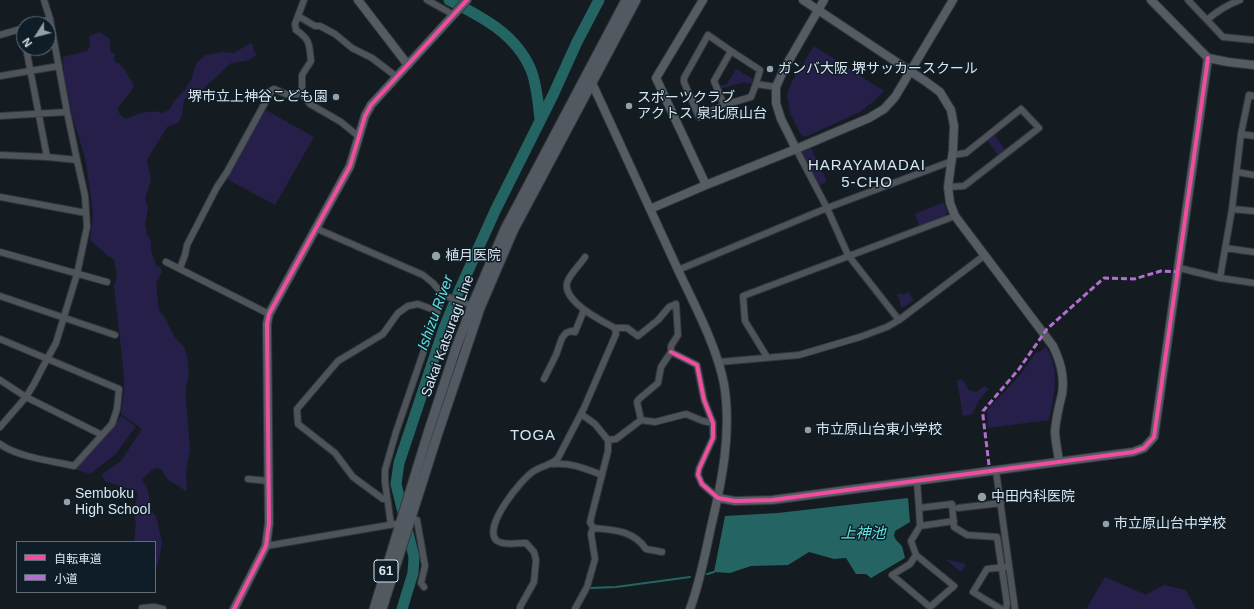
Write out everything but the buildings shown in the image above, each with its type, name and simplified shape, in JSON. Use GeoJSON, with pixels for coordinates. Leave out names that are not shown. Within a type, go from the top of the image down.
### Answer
{"type":"FeatureCollection","features":[{"type":"Feature","properties":{"kind":"main road","name":"Sakai Katsuragi Line"},"geometry":{"type":"LineString","coordinates":[[374,609],[396,526],[408,502],[428,433],[456,348],[472,306],[588,81],[626,0]]}},
{"type":"Feature","properties":{"kind":"main road","name":"Sakai Katsuragi Line"},"geometry":{"type":"LineString","coordinates":[[588,81],[636,0]]}},
{"type":"Feature","properties":{"kind":"main road","name":"Sakai Katsuragi Line"},"geometry":{"type":"LineString","coordinates":[[382,609],[413,519],[454,382],[472,306]]}},
{"type":"Feature","properties":{"kind":"street"},"geometry":{"type":"LineString","coordinates":[[44,0],[49,16]]}},
{"type":"Feature","properties":{"kind":"street"},"geometry":{"type":"LineString","coordinates":[[304,0],[295,24],[296,30],[305,37],[308,42],[311,61],[302,75],[302,94],[310,104],[341,122],[358,136]]}},
{"type":"Feature","properties":{"kind":"street"},"geometry":{"type":"LineString","coordinates":[[358,0],[408,65]]}},
{"type":"Feature","properties":{"kind":"street"},"geometry":{"type":"LineString","coordinates":[[427,0],[454,14]]}},
{"type":"Feature","properties":{"kind":"street"},"geometry":{"type":"LineString","coordinates":[[703,0],[656,78],[706,185]]}},
{"type":"Feature","properties":{"kind":"street"},"geometry":{"type":"LineString","coordinates":[[804,0],[940,92],[951,110],[954,126],[953,158],[948,187],[950,202],[955,216],[1053,346],[1060,361],[1063,373],[1062,392],[1057,411],[1055,432],[1059,462]]}},
{"type":"Feature","properties":{"kind":"street"},"geometry":{"type":"LineString","coordinates":[[824,0],[784,69],[776,86],[776,103],[781,119],[827,208],[848,255],[899,320]]}},
{"type":"Feature","properties":{"kind":"street"},"geometry":{"type":"LineString","coordinates":[[650,209],[869,118],[884,109],[895,97],[953,0]]}},
{"type":"Feature","properties":{"kind":"street"},"geometry":{"type":"LineString","coordinates":[[1188,0],[1223,37],[1254,40]]}},
{"type":"Feature","properties":{"kind":"street"},"geometry":{"type":"LineString","coordinates":[[1207,20],[1216,11],[1228,4],[1240,0]]}},
{"type":"Feature","properties":{"kind":"street"},"geometry":{"type":"LineString","coordinates":[[234,609],[266,546],[268,523],[267,324],[269,314],[350,166],[358,136],[365,116],[371,105],[466,1]]}},
{"type":"Feature","properties":{"kind":"street"},"geometry":{"type":"LineString","coordinates":[[1155,1],[1208,58],[1254,65]]}},
{"type":"Feature","properties":{"kind":"street"},"geometry":{"type":"LineString","coordinates":[[298,16],[315,26],[320,26],[335,34],[352,48],[372,58],[397,77]]}},
{"type":"Feature","properties":{"kind":"street"},"geometry":{"type":"LineString","coordinates":[[0,35],[16,30]]}},
{"type":"Feature","properties":{"kind":"street"},"geometry":{"type":"LineString","coordinates":[[708,35],[760,70],[756,84],[751,97],[724,105],[699,117],[684,82],[684,78],[708,35]]}},
{"type":"Feature","properties":{"kind":"street"},"geometry":{"type":"LineString","coordinates":[[0,427],[26,397],[56,343],[77,274],[87,226],[85,196],[67,112],[56,50]]}},
{"type":"Feature","properties":{"kind":"street"},"geometry":{"type":"LineString","coordinates":[[724,105],[714,81],[731,51]]}},
{"type":"Feature","properties":{"kind":"street"},"geometry":{"type":"LineString","coordinates":[[28,56],[47,157]]}},
{"type":"Feature","properties":{"kind":"street"},"geometry":{"type":"LineString","coordinates":[[671,352],[697,365],[704,400],[713,422],[713,438],[699,468],[698,475],[702,484],[718,498],[735,501],[772,500],[1133,452],[1144,448],[1154,437],[1208,58]]}},
{"type":"Feature","properties":{"kind":"street"},"geometry":{"type":"LineString","coordinates":[[0,76],[59,66]]}},
{"type":"Feature","properties":{"kind":"street"},"geometry":{"type":"LineString","coordinates":[[588,81],[678,270],[719,362],[724,385],[727,423],[726,445],[718,498],[699,583],[690,609]]}},
{"type":"Feature","properties":{"kind":"street"},"geometry":{"type":"LineString","coordinates":[[756,84],[776,86]]}},
{"type":"Feature","properties":{"kind":"street"},"geometry":{"type":"LineString","coordinates":[[180,268],[187,246],[217,187],[272,90],[274,89],[286,94],[302,94]]}},
{"type":"Feature","properties":{"kind":"street"},"geometry":{"type":"LineString","coordinates":[[1220,278],[1232,209],[1241,134],[1249,95],[1254,96]]}},
{"type":"Feature","properties":{"kind":"street"},"geometry":{"type":"LineString","coordinates":[[678,270],[827,208],[966,153],[1021,109],[1039,128],[964,186],[948,187]]}},
{"type":"Feature","properties":{"kind":"street"},"geometry":{"type":"LineString","coordinates":[[0,116],[67,112]]}},
{"type":"Feature","properties":{"kind":"street"},"geometry":{"type":"LineString","coordinates":[[1241,134],[1254,136]]}},
{"type":"Feature","properties":{"kind":"street"},"geometry":{"type":"LineString","coordinates":[[0,155],[77,160]]}},
{"type":"Feature","properties":{"kind":"street"},"geometry":{"type":"LineString","coordinates":[[1237,172],[1254,175]]}},
{"type":"Feature","properties":{"kind":"street"},"geometry":{"type":"LineString","coordinates":[[0,197],[86,214]]}},
{"type":"Feature","properties":{"kind":"street"},"geometry":{"type":"LineString","coordinates":[[1232,209],[1254,211]]}},
{"type":"Feature","properties":{"kind":"street"},"geometry":{"type":"LineString","coordinates":[[767,357],[745,321],[743,296],[848,255],[955,216]]}},
{"type":"Feature","properties":{"kind":"street"},"geometry":{"type":"LineString","coordinates":[[315,228],[423,275],[444,295],[472,306]]}},
{"type":"Feature","properties":{"kind":"street"},"geometry":{"type":"LineString","coordinates":[[1225,248],[1254,252]]}},
{"type":"Feature","properties":{"kind":"street"},"geometry":{"type":"LineString","coordinates":[[0,252],[107,282]]}},
{"type":"Feature","properties":{"kind":"street"},"geometry":{"type":"LineString","coordinates":[[719,362],[799,355],[860,337],[887,327],[899,320],[985,255]]}},
{"type":"Feature","properties":{"kind":"street"},"geometry":{"type":"LineString","coordinates":[[585,257],[569,277],[566,283],[566,288],[574,302],[584,310],[616,328],[627,328],[638,336],[658,320],[669,307],[676,304],[678,335],[671,346],[671,352],[662,367],[658,383],[637,402],[641,420]]}},
{"type":"Feature","properties":{"kind":"street"},"geometry":{"type":"LineString","coordinates":[[166,262],[269,314]]}},
{"type":"Feature","properties":{"kind":"street"},"geometry":{"type":"LineString","coordinates":[[1179,268],[1220,278],[1254,283]]}},
{"type":"Feature","properties":{"kind":"street"},"geometry":{"type":"LineString","coordinates":[[396,526],[386,498],[385,470],[437,311],[444,295]]}},
{"type":"Feature","properties":{"kind":"street"},"geometry":{"type":"LineString","coordinates":[[0,296],[115,335]]}},
{"type":"Feature","properties":{"kind":"street"},"geometry":{"type":"LineString","coordinates":[[386,498],[383,499],[353,477],[335,453],[298,424],[297,410],[338,361],[383,334],[398,313],[408,306],[418,304],[437,311]]}},
{"type":"Feature","properties":{"kind":"street"},"geometry":{"type":"LineString","coordinates":[[544,379],[556,355],[562,338],[566,333],[571,331],[575,332],[584,310]]}},
{"type":"Feature","properties":{"kind":"street"},"geometry":{"type":"LineString","coordinates":[[553,464],[558,458],[581,414],[616,334],[616,328]]}},
{"type":"Feature","properties":{"kind":"street"},"geometry":{"type":"LineString","coordinates":[[0,339],[119,389],[117,408],[112,424],[74,466],[18,453],[6,449],[0,444]]}},
{"type":"Feature","properties":{"kind":"street"},"geometry":{"type":"LineString","coordinates":[[0,380],[26,397],[102,435]]}},
{"type":"Feature","properties":{"kind":"street"},"geometry":{"type":"LineString","coordinates":[[575,609],[587,587],[595,559],[591,534],[593,528],[590,522],[608,452],[608,440],[595,424],[581,414]]}},
{"type":"Feature","properties":{"kind":"street"},"geometry":{"type":"LineString","coordinates":[[608,440],[616,439],[641,420],[655,422],[686,414],[703,421],[713,422]]}},
{"type":"Feature","properties":{"kind":"street"},"geometry":{"type":"LineString","coordinates":[[520,609],[534,582],[536,560],[534,552],[526,543],[501,543],[496,539],[493,532],[494,526],[504,506],[524,480],[534,471],[553,464],[561,463],[573,465],[602,475]]}},
{"type":"Feature","properties":{"kind":"street"},"geometry":{"type":"LineString","coordinates":[[996,471],[1005,567],[1006,609]]}},
{"type":"Feature","properties":{"kind":"street"},"geometry":{"type":"LineString","coordinates":[[248,479],[268,481]]}},
{"type":"Feature","properties":{"kind":"street"},"geometry":{"type":"LineString","coordinates":[[916,555],[910,564],[892,575],[930,607],[954,586],[916,555],[911,541],[920,526],[917,481]]}},
{"type":"Feature","properties":{"kind":"street"},"geometry":{"type":"LineString","coordinates":[[958,508],[1000,503]]}},
{"type":"Feature","properties":{"kind":"street"},"geometry":{"type":"LineString","coordinates":[[919,508],[952,504],[954,527],[967,535],[997,537],[1015,609]]}},
{"type":"Feature","properties":{"kind":"street"},"geometry":{"type":"LineString","coordinates":[[266,546],[396,526],[413,519],[426,566],[421,583],[424,587]]}},
{"type":"Feature","properties":{"kind":"street"},"geometry":{"type":"LineString","coordinates":[[920,526],[954,521]]}},
{"type":"Feature","properties":{"kind":"street"},"geometry":{"type":"LineString","coordinates":[[593,528],[619,530],[640,540],[646,549],[662,552]]}},
{"type":"Feature","properties":{"kind":"street"},"geometry":{"type":"LineString","coordinates":[[1001,609],[973,592],[987,570],[1005,567]]}},
{"type":"Feature","properties":{"kind":"street"},"geometry":{"type":"LineString","coordinates":[[142,608],[154,607],[162,609]]}},
{"type":"Feature","properties":{"kind":"shaded area"},"geometry":{"type":"Polygon","coordinates":[[[100,32],[110,39],[110,51],[115,54],[114,59],[116,63],[119,63],[125,70],[134,86],[117,109],[121,116],[126,119],[144,113],[162,113],[169,110],[191,80],[197,62],[206,55],[222,52],[234,53],[252,43],[254,51],[257,55],[246,61],[231,63],[200,92],[191,94],[184,100],[182,115],[178,123],[167,127],[147,160],[151,180],[145,199],[148,207],[145,225],[147,235],[151,241],[151,250],[156,265],[161,268],[162,272],[156,283],[159,311],[164,316],[175,338],[184,347],[187,355],[189,371],[186,390],[190,448],[186,473],[187,489],[186,491],[168,480],[161,469],[157,468],[153,469],[142,479],[147,488],[150,500],[145,506],[145,510],[151,511],[156,516],[162,542],[159,561],[156,568],[156,541],[134,541],[136,522],[133,513],[138,492],[105,481],[102,474],[121,461],[142,429],[121,414],[124,375],[114,286],[117,276],[114,259],[108,256],[90,240],[93,214],[85,158],[72,115],[64,75],[63,57],[87,51],[90,45],[89,36],[100,32]]]}},
{"type":"Feature","properties":{"kind":"shaded area"},"geometry":{"type":"Polygon","coordinates":[[[814,46],[884,91],[860,112],[805,137],[801,135],[790,113],[787,95],[791,83],[814,46]]]}},
{"type":"Feature","properties":{"kind":"shaded area"},"geometry":{"type":"Polygon","coordinates":[[[736,69],[753,79],[752,84],[744,82],[720,89],[719,86],[727,84],[736,69]]]}},
{"type":"Feature","properties":{"kind":"shaded area"},"geometry":{"type":"Polygon","coordinates":[[[266,110],[314,137],[275,205],[225,178],[266,110]]]}},
{"type":"Feature","properties":{"kind":"shaded area"},"geometry":{"type":"Polygon","coordinates":[[[994,134],[1005,150],[998,155],[987,140],[994,134]]]}},
{"type":"Feature","properties":{"kind":"shaded area"},"geometry":{"type":"Polygon","coordinates":[[[811,148],[827,182],[818,186],[802,155],[803,152],[811,148]]]}},
{"type":"Feature","properties":{"kind":"shaded area"},"geometry":{"type":"Polygon","coordinates":[[[944,202],[947,212],[945,216],[919,226],[915,214],[944,202]]]}},
{"type":"Feature","properties":{"kind":"shaded area"},"geometry":{"type":"Polygon","coordinates":[[[908,292],[914,300],[904,307],[901,307],[897,295],[900,293],[903,295],[908,292]]]}},
{"type":"Feature","properties":{"kind":"shaded area"},"geometry":{"type":"Polygon","coordinates":[[[1046,347],[1054,365],[1055,374],[1054,392],[1049,420],[988,428],[987,410],[1020,375],[1037,351],[1038,353],[1046,347]]]}},
{"type":"Feature","properties":{"kind":"shaded area"},"geometry":{"type":"Polygon","coordinates":[[[962,379],[969,390],[976,392],[985,386],[989,389],[979,400],[972,414],[963,416],[957,380],[962,379]]]}},
{"type":"Feature","properties":{"kind":"shaded area"},"geometry":{"type":"Polygon","coordinates":[[[121,416],[136,426],[115,455],[90,474],[75,469],[112,429],[121,416]]]}},
{"type":"Feature","properties":{"kind":"shaded area"},"geometry":{"type":"Polygon","coordinates":[[[945,559],[966,564],[961,572],[945,559]]]}},
{"type":"Feature","properties":{"kind":"shaded area"},"geometry":{"type":"Polygon","coordinates":[[[1105,577],[1146,595],[1164,585],[1186,590],[1196,609],[1086,609],[1105,577]]]}},
{"type":"Feature","properties":{"kind":"water","name":"上神池"},"geometry":{"type":"Polygon","coordinates":[[[908,498],[910,522],[895,531],[894,536],[902,546],[905,558],[871,578],[866,574],[856,574],[846,558],[834,559],[809,552],[788,565],[751,566],[730,573],[714,572],[725,516],[778,513],[908,498]]]}},
{"type":"Feature","properties":{"kind":"waterway"},"geometry":{"type":"LineString","coordinates":[[449,0],[474,13],[497,28],[525,57],[535,82],[540,119]]}},
{"type":"Feature","properties":{"kind":"waterway","name":"Ishizu River"},"geometry":{"type":"LineString","coordinates":[[402,609],[413,573],[414,557],[396,484],[399,463],[444,328],[459,291],[495,211],[599,0]]}},
{"type":"Feature","properties":{"kind":"waterway"},"geometry":{"type":"LineString","coordinates":[[707,574],[714,572]]}},
{"type":"Feature","properties":{"kind":"waterway"},"geometry":{"type":"LineString","coordinates":[[591,588],[616,587],[690,577]]}},
{"type":"Feature","properties":{"kind":"marked path"},"geometry":{"type":"LineString","coordinates":[[989,465],[983,411],[1019,369],[1047,329],[1104,278],[1134,279],[1161,271],[1178,272]]}},
{"type":"Feature","properties":{"kind":"cycle path"},"geometry":{"type":"LineString","coordinates":[[234,609],[266,546],[269,523],[267,324],[269,314],[350,166],[365,116],[371,105],[467,0]]}},
{"type":"Feature","properties":{"kind":"cycle path"},"geometry":{"type":"LineString","coordinates":[[671,352],[697,365],[704,400],[713,423],[713,438],[699,469],[698,475],[702,484],[718,498],[735,501],[772,500],[1133,452],[1144,448],[1154,437],[1208,58]]}},
{"type":"Feature","properties":{"kind":"place","name":"ガンバ大阪 堺サッカースクール"},"geometry":{"type":"Point","coordinates":[770,69]}},
{"type":"Feature","properties":{"kind":"place","name":"堺市立上神谷こども園"},"geometry":{"type":"Point","coordinates":[336,97]}},
{"type":"Feature","properties":{"kind":"place","name":"スポーツクラブ アクトス 泉北原山台"},"geometry":{"type":"Point","coordinates":[629,106]}},
{"type":"Feature","properties":{"kind":"place","name":"植月医院"},"geometry":{"type":"Point","coordinates":[436,256]}},
{"type":"Feature","properties":{"kind":"place","name":"市立原山台東小学校"},"geometry":{"type":"Point","coordinates":[808,430]}},
{"type":"Feature","properties":{"kind":"place","name":"中田内科医院"},"geometry":{"type":"Point","coordinates":[982,497]}},
{"type":"Feature","properties":{"kind":"place","name":"Semboku High School"},"geometry":{"type":"Point","coordinates":[67,502]}},
{"type":"Feature","properties":{"kind":"place","name":"市立原山台中学校"},"geometry":{"type":"Point","coordinates":[1106,524]}},
{"type":"Feature","properties":{"kind":"district","name":"HARAYAMADAI 5-CHO"},"geometry":{"type":"Point","coordinates":[867,174]}},
{"type":"Feature","properties":{"kind":"district","name":"TOGA"},"geometry":{"type":"Point","coordinates":[533,436]}}]}
